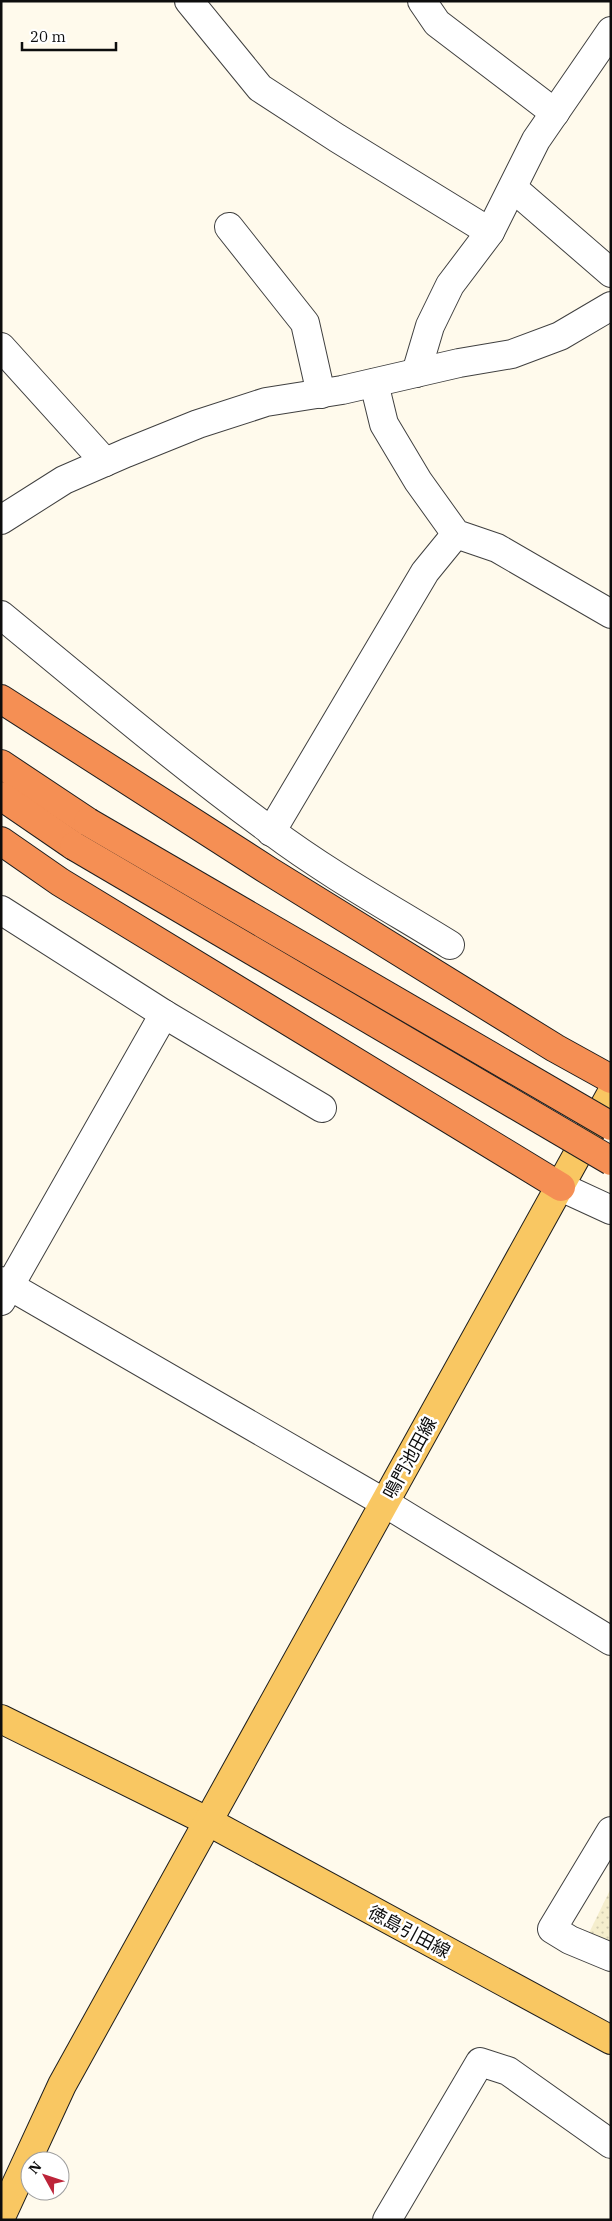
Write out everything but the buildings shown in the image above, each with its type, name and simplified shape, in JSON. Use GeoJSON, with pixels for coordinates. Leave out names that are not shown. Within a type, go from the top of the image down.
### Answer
{"type":"FeatureCollection","features":[{"type":"Feature","properties":{"kind":"highway"},"geometry":{"type":"LineString","coordinates":[[1,699],[268,871],[555,1048],[611,1079]]}},
{"type":"Feature","properties":{"kind":"highway"},"geometry":{"type":"LineString","coordinates":[[1,764],[88,822],[611,1126]]}},
{"type":"Feature","properties":{"kind":"highway"},"geometry":{"type":"LineString","coordinates":[[1,796],[74,846],[611,1160]]}},
{"type":"Feature","properties":{"kind":"highway"},"geometry":{"type":"LineString","coordinates":[[1,841],[60,882],[560,1186]]}},
{"type":"Feature","properties":{"kind":"main road","name":"鳴門池田線"},"geometry":{"type":"LineString","coordinates":[[209,1822],[611,1094]]}},
{"type":"Feature","properties":{"kind":"main road","name":"徳島引田線"},"geometry":{"type":"LineString","coordinates":[[1,1719],[209,1822],[611,2040]]}},
{"type":"Feature","properties":{"kind":"main road"},"geometry":{"type":"LineString","coordinates":[[1,2217],[62,2085],[209,1822]]}},
{"type":"Feature","properties":{"kind":"street"},"geometry":{"type":"LineString","coordinates":[[189,1],[260,88],[337,138],[490,232]]}},
{"type":"Feature","properties":{"kind":"street"},"geometry":{"type":"LineString","coordinates":[[422,1],[437,23],[555,112]]}},
{"type":"Feature","properties":{"kind":"street"},"geometry":{"type":"LineString","coordinates":[[416,373],[430,326],[450,285],[490,232],[536,140],[611,31]]}},
{"type":"Feature","properties":{"kind":"street"},"geometry":{"type":"LineString","coordinates":[[513,188],[611,273]]}},
{"type":"Feature","properties":{"kind":"street"},"geometry":{"type":"LineString","coordinates":[[229,227],[305,323],[321,394]]}},
{"type":"Feature","properties":{"kind":"street"},"geometry":{"type":"LineString","coordinates":[[1,520],[64,480],[198,424],[266,402],[321,394],[512,354],[560,336],[611,306]]}},
{"type":"Feature","properties":{"kind":"street"},"geometry":{"type":"LineString","coordinates":[[1,347],[105,462]]}},
{"type":"Feature","properties":{"kind":"street"},"geometry":{"type":"LineString","coordinates":[[374,383],[384,424],[418,481],[456,534],[497,548],[611,614]]}},
{"type":"Feature","properties":{"kind":"street"},"geometry":{"type":"LineString","coordinates":[[271,832],[425,572],[456,534]]}},
{"type":"Feature","properties":{"kind":"street"},"geometry":{"type":"LineString","coordinates":[[1,615],[138,728],[271,832],[342,879],[450,945]]}},
{"type":"Feature","properties":{"kind":"street"},"geometry":{"type":"LineString","coordinates":[[1,910],[164,1014],[322,1108]]}},
{"type":"Feature","properties":{"kind":"street"},"geometry":{"type":"LineString","coordinates":[[164,1014],[4,1289],[385,1503],[611,1641]]}},
{"type":"Feature","properties":{"kind":"street"},"geometry":{"type":"LineString","coordinates":[[560,1186],[611,1210]]}},
{"type":"Feature","properties":{"kind":"street"},"geometry":{"type":"LineString","coordinates":[[611,1831],[552,1929],[570,1940],[611,1957]]}},
{"type":"Feature","properties":{"kind":"street"},"geometry":{"type":"LineString","coordinates":[[387,2220],[480,2062],[508,2071],[611,2144]]}},
{"type":"Feature","properties":{"kind":"shaded area"},"geometry":{"type":"Polygon","coordinates":[[[611,1888],[611,1941],[589,1933],[611,1888]]]}}]}
